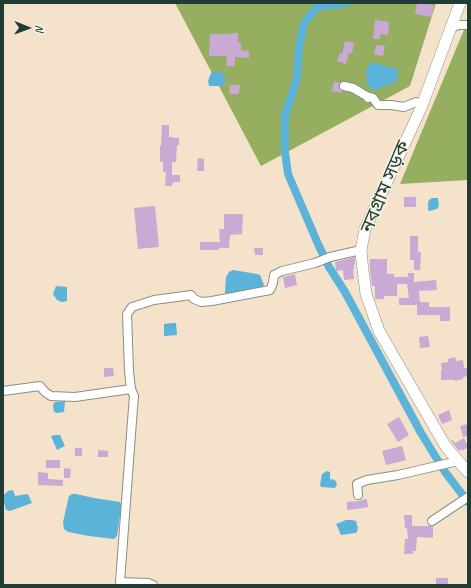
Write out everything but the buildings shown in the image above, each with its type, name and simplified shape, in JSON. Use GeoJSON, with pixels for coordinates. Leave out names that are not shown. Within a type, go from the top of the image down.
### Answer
{"type":"FeatureCollection","features":[{"type":"Feature","properties":{"kind":"main road","name":"নবগ্রাম সড়ক"},"geometry":{"type":"LineString","coordinates":[[460,3],[423,104],[365,229],[361,250],[366,294],[379,330],[446,447],[468,472]]}},
{"type":"Feature","properties":{"kind":"street"},"geometry":{"type":"LineString","coordinates":[[450,30],[458,25],[468,25]]}},
{"type":"Feature","properties":{"kind":"street"},"geometry":{"type":"LineString","coordinates":[[344,86],[364,94],[368,98],[373,98],[378,105],[404,107],[416,102],[423,104]]}},
{"type":"Feature","properties":{"kind":"street"},"geometry":{"type":"LineString","coordinates":[[153,585],[148,583],[120,582],[134,396],[131,389],[129,371],[127,314],[132,307],[154,300],[191,295],[194,299],[201,302],[270,290],[274,275],[282,271],[361,250]]}},
{"type":"Feature","properties":{"kind":"street"},"geometry":{"type":"LineString","coordinates":[[3,391],[40,386],[51,396],[75,397],[131,389]]}},
{"type":"Feature","properties":{"kind":"street"},"geometry":{"type":"LineString","coordinates":[[358,495],[357,484],[367,480],[433,468],[458,461]]}},
{"type":"Feature","properties":{"kind":"street"},"geometry":{"type":"LineString","coordinates":[[432,521],[468,497]]}},
{"type":"Feature","properties":{"kind":"green space"},"geometry":{"type":"Polygon","coordinates":[[[175,3],[436,3],[410,86],[261,166],[175,3]]]}},
{"type":"Feature","properties":{"kind":"green space"},"geometry":{"type":"Polygon","coordinates":[[[468,20],[468,180],[400,184],[468,20]]]}},
{"type":"Feature","properties":{"kind":"water"},"geometry":{"type":"Polygon","coordinates":[[[370,62],[398,69],[397,81],[373,91],[372,87],[367,87],[367,77],[365,73],[370,62]]]}},
{"type":"Feature","properties":{"kind":"water"},"geometry":{"type":"Polygon","coordinates":[[[216,71],[221,72],[225,76],[225,84],[221,86],[209,86],[208,81],[211,73],[216,71]]]}},
{"type":"Feature","properties":{"kind":"water"},"geometry":{"type":"Polygon","coordinates":[[[432,198],[438,198],[439,206],[437,209],[429,211],[428,203],[432,198]]]}},
{"type":"Feature","properties":{"kind":"water"},"geometry":{"type":"Polygon","coordinates":[[[233,270],[260,275],[264,285],[260,290],[227,295],[225,293],[226,277],[229,272],[233,270]]]}},
{"type":"Feature","properties":{"kind":"water"},"geometry":{"type":"Polygon","coordinates":[[[56,286],[67,287],[67,301],[62,302],[57,300],[53,294],[56,286]]]}},
{"type":"Feature","properties":{"kind":"water"},"geometry":{"type":"Polygon","coordinates":[[[176,323],[177,335],[164,336],[164,324],[176,323]]]}},
{"type":"Feature","properties":{"kind":"water"},"geometry":{"type":"Polygon","coordinates":[[[65,401],[64,412],[54,412],[53,405],[55,402],[65,401]]]}},
{"type":"Feature","properties":{"kind":"water"},"geometry":{"type":"Polygon","coordinates":[[[60,435],[65,446],[57,450],[51,436],[60,435]]]}},
{"type":"Feature","properties":{"kind":"water"},"geometry":{"type":"Polygon","coordinates":[[[327,471],[330,472],[330,479],[335,480],[336,482],[337,485],[335,488],[321,487],[320,485],[322,474],[327,471]]]}},
{"type":"Feature","properties":{"kind":"water"},"geometry":{"type":"Polygon","coordinates":[[[13,490],[15,496],[28,494],[32,503],[10,511],[6,510],[4,495],[8,491],[13,490]]]}},
{"type":"Feature","properties":{"kind":"water"},"geometry":{"type":"Polygon","coordinates":[[[72,494],[120,502],[121,508],[117,536],[114,539],[68,532],[64,529],[63,522],[69,496],[72,494]]]}},
{"type":"Feature","properties":{"kind":"water"},"geometry":{"type":"Polygon","coordinates":[[[346,520],[356,521],[358,528],[357,532],[341,535],[336,524],[346,520]]]}},
{"type":"Feature","properties":{"kind":"waterway"},"geometry":{"type":"LineString","coordinates":[[346,3],[317,7],[304,23],[299,48],[297,78],[285,116],[285,152],[288,174],[329,267],[345,292],[421,433],[445,472],[468,502]]}}]}
